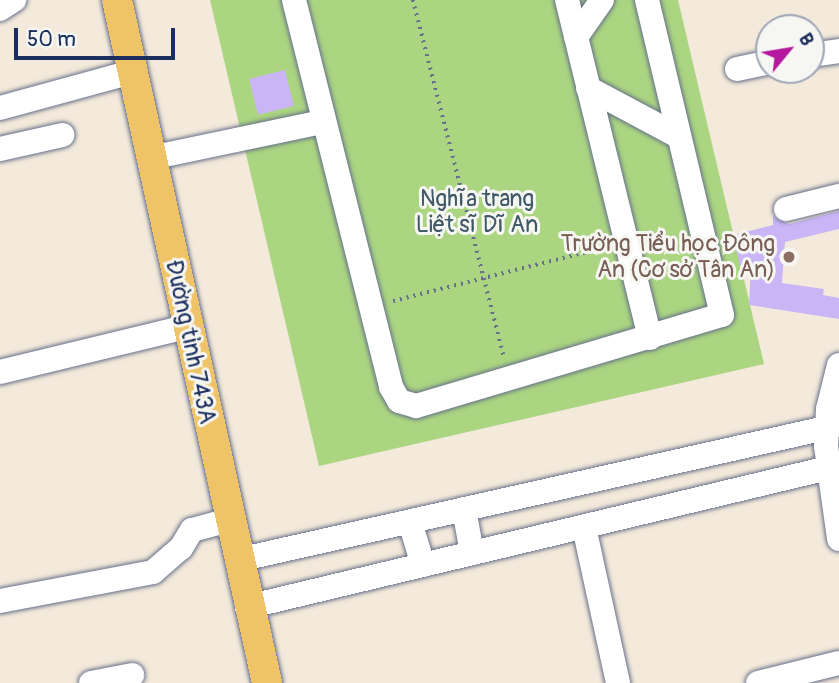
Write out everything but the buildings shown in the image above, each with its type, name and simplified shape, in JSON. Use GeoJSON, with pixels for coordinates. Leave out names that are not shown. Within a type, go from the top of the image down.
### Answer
{"type":"FeatureCollection","features":[{"type":"Feature","properties":{"kind":"main road","name":"Đường tỉnh 743A"},"geometry":{"type":"LineString","coordinates":[[117,0],[247,607],[267,683]]}},
{"type":"Feature","properties":{"kind":"street"},"geometry":{"type":"LineString","coordinates":[[0,9],[14,0]]}},
{"type":"Feature","properties":{"kind":"street"},"geometry":{"type":"LineString","coordinates":[[294,0],[369,307],[399,401],[416,406],[717,320],[724,309],[678,136],[647,0]]}},
{"type":"Feature","properties":{"kind":"street"},"geometry":{"type":"LineString","coordinates":[[567,0],[650,338]]}},
{"type":"Feature","properties":{"kind":"street"},"geometry":{"type":"LineString","coordinates":[[576,37],[602,0]]}},
{"type":"Feature","properties":{"kind":"street"},"geometry":{"type":"LineString","coordinates":[[737,69],[755,65]]}},
{"type":"Feature","properties":{"kind":"street"},"geometry":{"type":"LineString","coordinates":[[0,108],[132,72]]}},
{"type":"Feature","properties":{"kind":"street"},"geometry":{"type":"LineString","coordinates":[[588,88],[678,136]]}},
{"type":"Feature","properties":{"kind":"street"},"geometry":{"type":"LineString","coordinates":[[150,158],[323,122]]}},
{"type":"Feature","properties":{"kind":"street"},"geometry":{"type":"LineString","coordinates":[[0,149],[62,135]]}},
{"type":"Feature","properties":{"kind":"street"},"geometry":{"type":"LineString","coordinates":[[786,209],[839,196]]}},
{"type":"Feature","properties":{"kind":"street"},"geometry":{"type":"LineString","coordinates":[[0,372],[186,327]]}},
{"type":"Feature","properties":{"kind":"street"},"geometry":{"type":"LineString","coordinates":[[839,365],[828,468],[839,539]]}},
{"type":"Feature","properties":{"kind":"street"},"geometry":{"type":"LineString","coordinates":[[238,560],[833,427]]}},
{"type":"Feature","properties":{"kind":"street"},"geometry":{"type":"LineString","coordinates":[[247,607],[828,468]]}},
{"type":"Feature","properties":{"kind":"street"},"geometry":{"type":"LineString","coordinates":[[464,509],[472,553]]}},
{"type":"Feature","properties":{"kind":"street"},"geometry":{"type":"LineString","coordinates":[[0,601],[153,572],[181,548],[192,530],[229,520]]}},
{"type":"Feature","properties":{"kind":"street"},"geometry":{"type":"LineString","coordinates":[[410,522],[423,565]]}},
{"type":"Feature","properties":{"kind":"street"},"geometry":{"type":"LineString","coordinates":[[584,527],[618,683]]}},
{"type":"Feature","properties":{"kind":"street"},"geometry":{"type":"LineString","coordinates":[[758,683],[839,663]]}},
{"type":"Feature","properties":{"kind":"street"},"geometry":{"type":"LineString","coordinates":[[91,683],[132,675]]}},
{"type":"Feature","properties":{"kind":"path"},"geometry":{"type":"LineString","coordinates":[[413,0],[482,279],[511,381]]}},
{"type":"Feature","properties":{"kind":"path"},"geometry":{"type":"LineString","coordinates":[[369,307],[625,242]]}},
{"type":"Feature","properties":{"kind":"green space","name":"Nghĩa trang Liệt sĩ Dĩ An"},"geometry":{"type":"Polygon","coordinates":[[[210,0],[678,0],[764,364],[319,466],[210,0]]]}},
{"type":"Feature","properties":{"kind":"place","name":"Trường Tiểu học Đông An (Cơ sở Tân An)"},"geometry":{"type":"Point","coordinates":[789,257]}}]}
